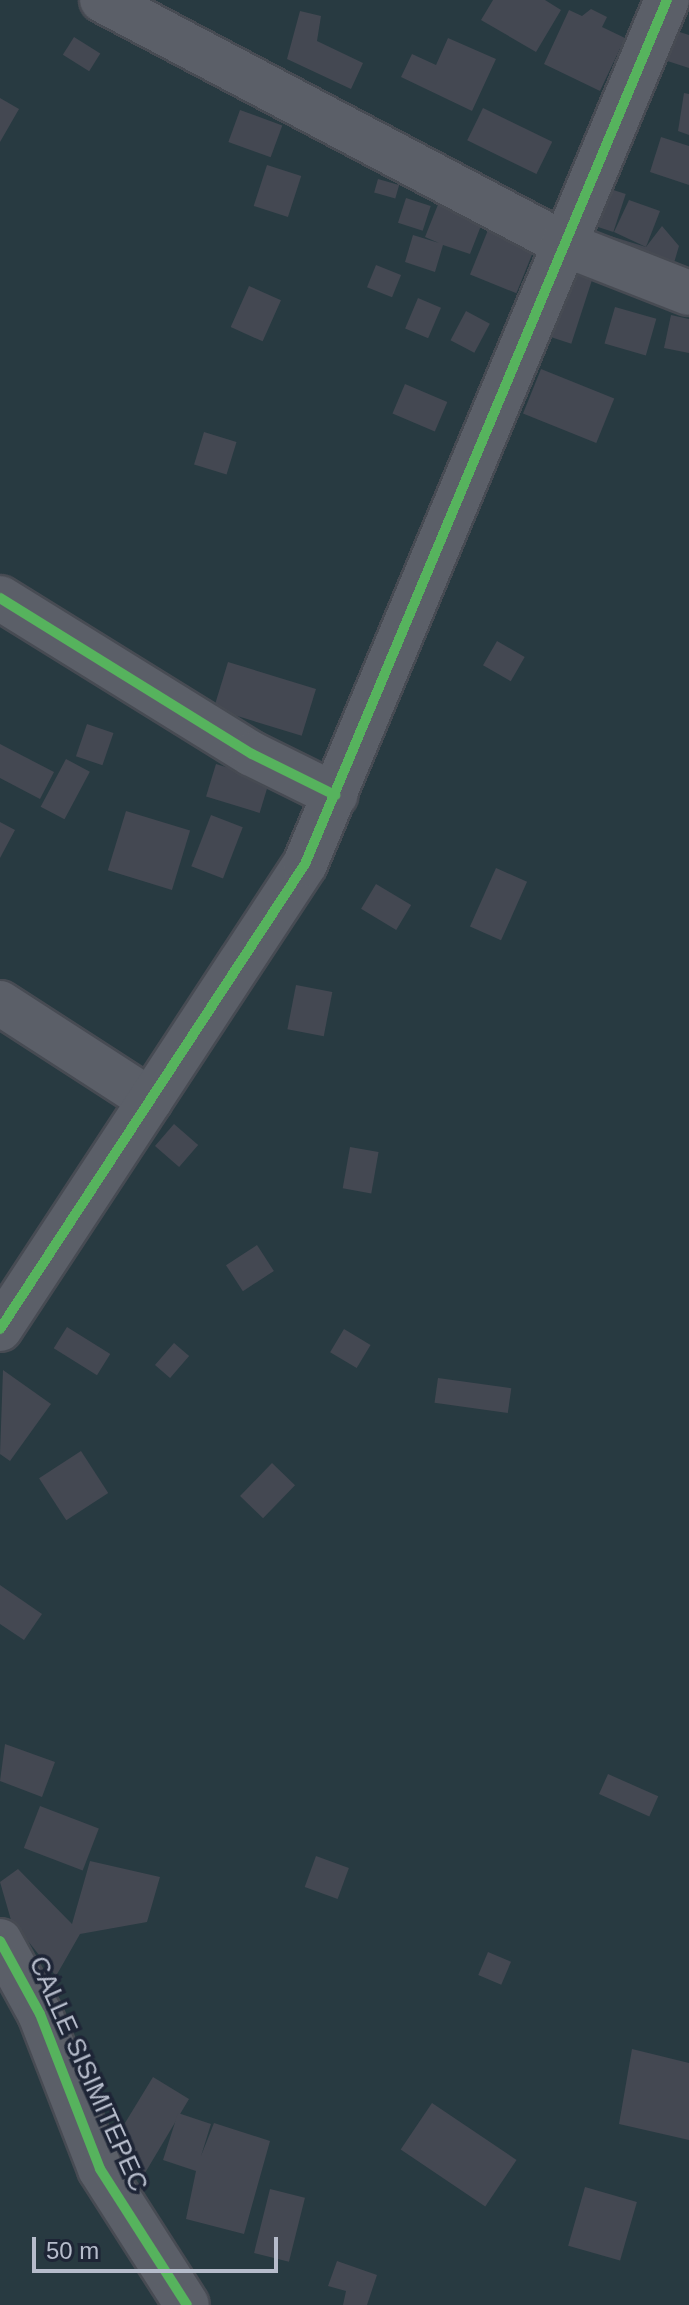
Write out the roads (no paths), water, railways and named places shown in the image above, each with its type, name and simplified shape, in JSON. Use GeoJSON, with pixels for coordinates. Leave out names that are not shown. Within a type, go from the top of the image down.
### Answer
{"type":"FeatureCollection","features":[{"type":"Feature","properties":{"kind":"street"},"geometry":{"type":"LineString","coordinates":[[102,0],[564,244],[689,293]]}},
{"type":"Feature","properties":{"kind":"street"},"geometry":{"type":"LineString","coordinates":[[0,1329],[305,864],[667,0]]}},
{"type":"Feature","properties":{"kind":"street"},"geometry":{"type":"LineString","coordinates":[[0,598],[252,754],[335,795]]}},
{"type":"Feature","properties":{"kind":"street"},"geometry":{"type":"LineString","coordinates":[[0,1003],[150,1100]]}},
{"type":"Feature","properties":{"kind":"street","name":"CALLE SISIMITEPEC"},"geometry":{"type":"LineString","coordinates":[[0,1941],[40,2014],[100,2169],[187,2305]]}}]}
